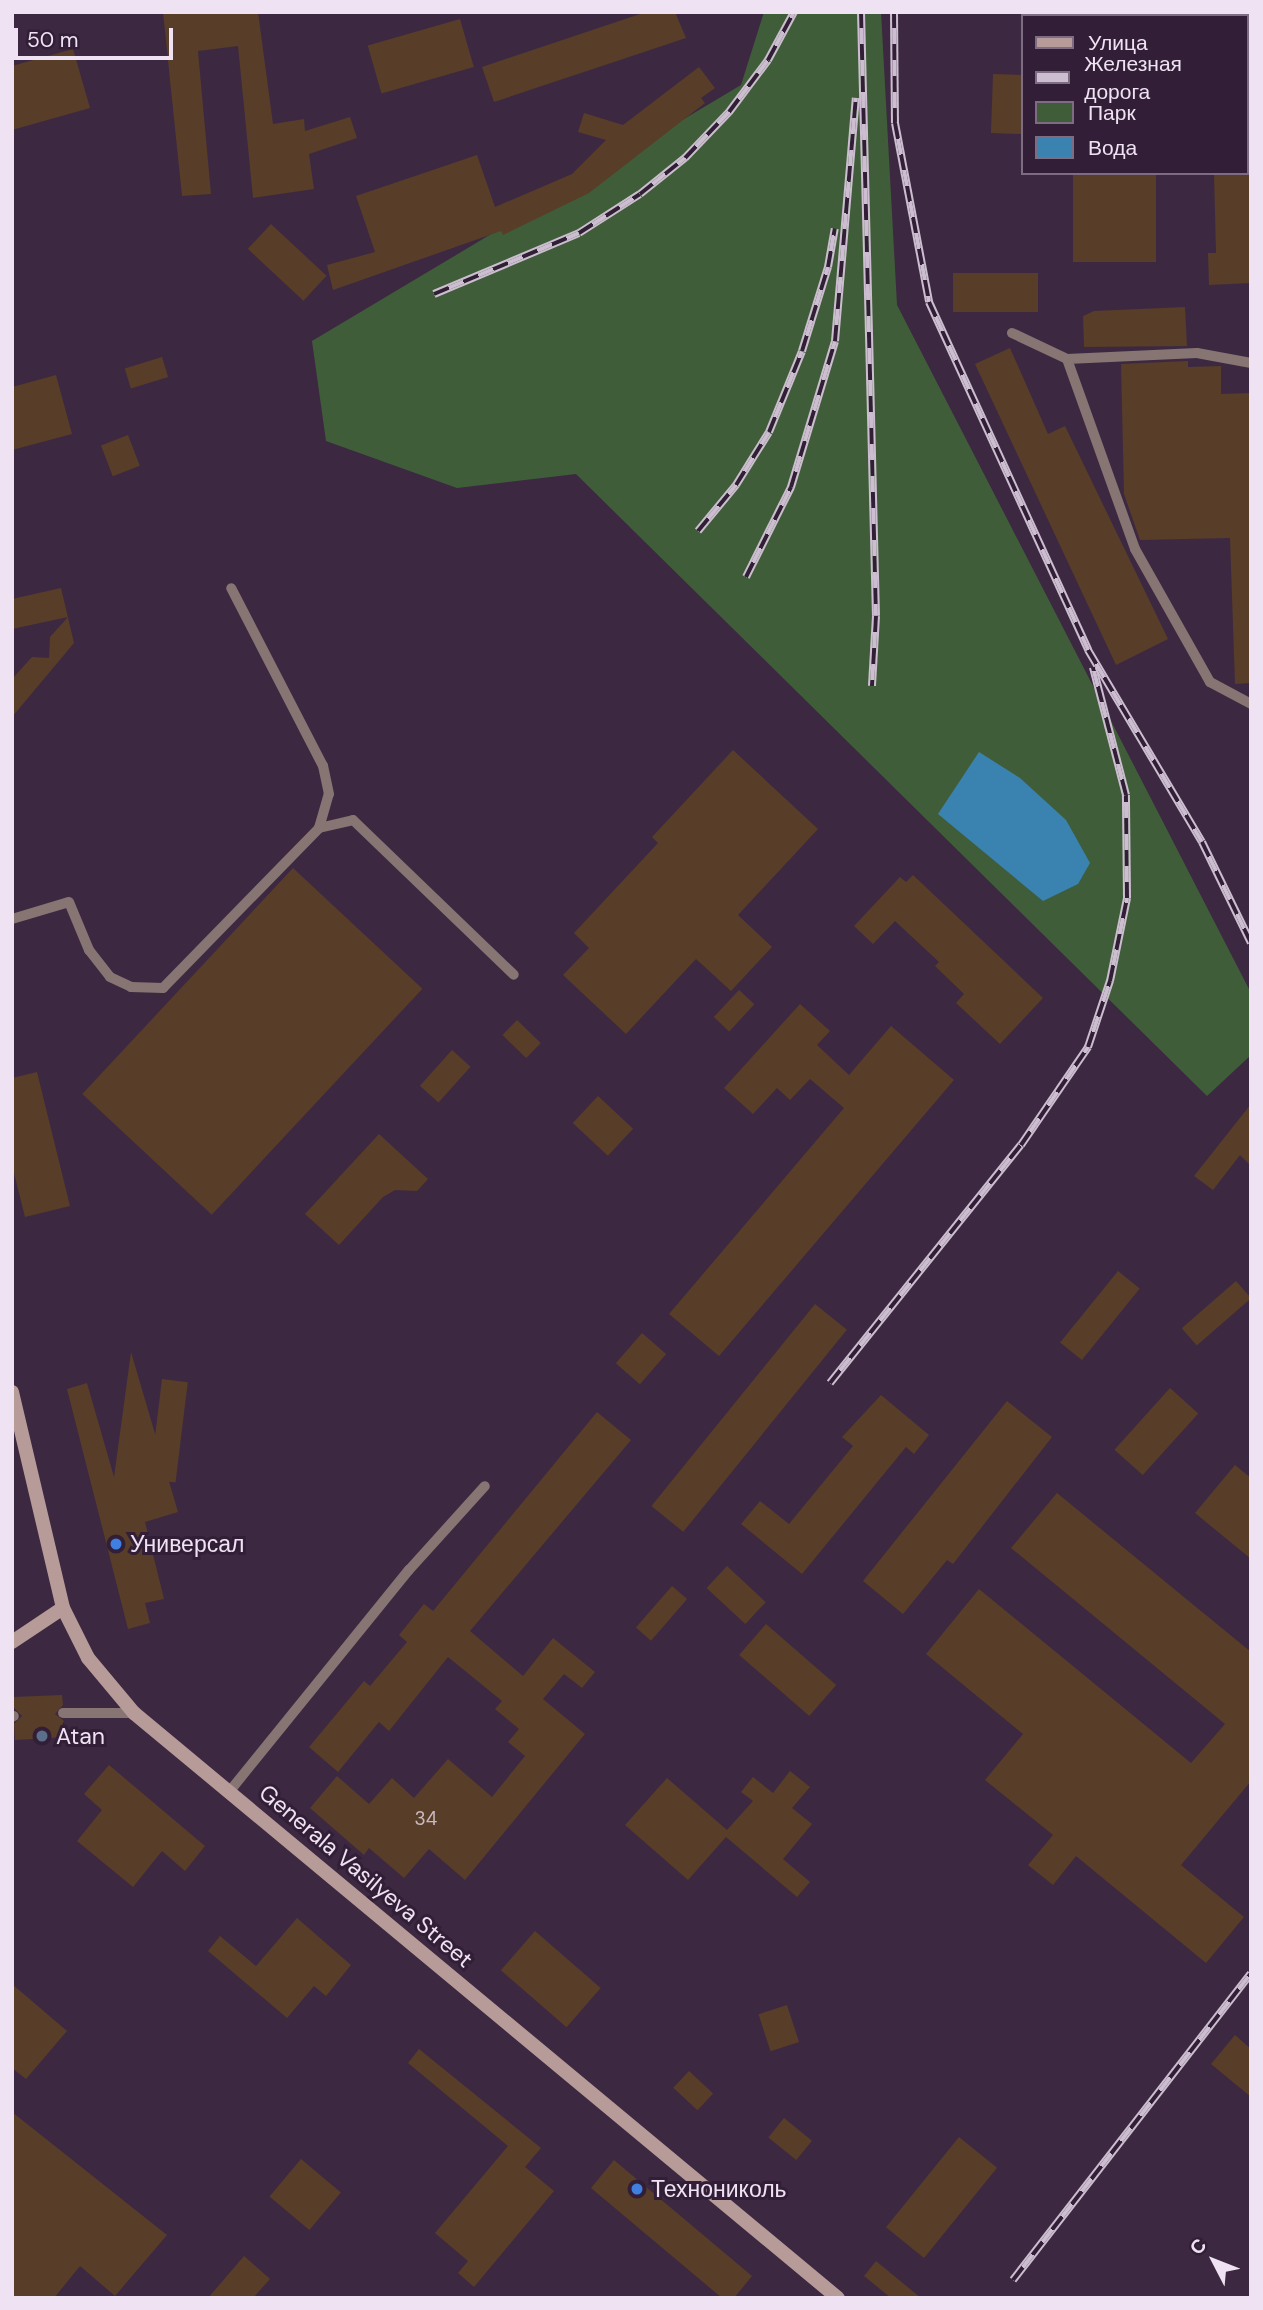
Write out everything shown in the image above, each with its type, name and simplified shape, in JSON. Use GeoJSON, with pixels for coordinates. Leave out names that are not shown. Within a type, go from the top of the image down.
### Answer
{"type":"FeatureCollection","features":[{"type":"Feature","properties":{"kind":"main road","name":"Generala Vasilyeva Street"},"geometry":{"type":"LineString","coordinates":[[12,1392],[63,1608],[88,1658],[134,1713],[838,2298]]}},
{"type":"Feature","properties":{"kind":"main road"},"geometry":{"type":"LineString","coordinates":[[12,1642],[63,1608]]}},
{"type":"Feature","properties":{"kind":"lane"},"geometry":{"type":"LineString","coordinates":[[1012,333],[1067,359],[1197,353],[1251,363]]}},
{"type":"Feature","properties":{"kind":"lane"},"geometry":{"type":"LineString","coordinates":[[1067,359],[1135,549],[1210,682],[1251,704]]}},
{"type":"Feature","properties":{"kind":"lane"},"geometry":{"type":"LineString","coordinates":[[12,919],[69,902],[89,950],[110,977],[131,987],[163,988],[318,828],[329,794],[323,766],[232,588]]}},
{"type":"Feature","properties":{"kind":"lane"},"geometry":{"type":"LineString","coordinates":[[318,828],[353,820],[514,975]]}},
{"type":"Feature","properties":{"kind":"lane"},"geometry":{"type":"LineString","coordinates":[[229,1792],[408,1570],[485,1486]]}},
{"type":"Feature","properties":{"kind":"lane"},"geometry":{"type":"LineString","coordinates":[[64,1713],[134,1713]]}},
{"type":"Feature","properties":{"kind":"green space"},"geometry":{"type":"Polygon","coordinates":[[[764,12],[881,12],[897,305],[1251,993],[1251,1055],[1207,1096],[576,474],[457,488],[326,441],[312,341],[741,85],[764,12]]]}},
{"type":"Feature","properties":{"kind":"water"},"geometry":{"type":"Polygon","coordinates":[[[979,752],[1020,778],[1066,820],[1090,863],[1078,884],[1043,901],[938,814],[979,752]]]}},
{"type":"Feature","properties":{"kind":"building"},"geometry":{"type":"Polygon","coordinates":[[[163,12],[258,12],[273,124],[304,119],[305,131],[350,117],[357,138],[309,154],[314,189],[253,198],[238,46],[198,51],[211,194],[182,196],[163,12]]]}},
{"type":"Feature","properties":{"kind":"building"},"geometry":{"type":"Polygon","coordinates":[[[646,12],[675,12],[686,38],[494,102],[482,67],[646,12]]]}},
{"type":"Feature","properties":{"kind":"building"},"geometry":{"type":"Polygon","coordinates":[[[460,19],[474,67],[382,94],[368,45],[460,19]]]}},
{"type":"Feature","properties":{"kind":"building"},"geometry":{"type":"Polygon","coordinates":[[[73,49],[90,108],[12,130],[12,66],[73,49]]]}},
{"type":"Feature","properties":{"kind":"building"},"geometry":{"type":"Polygon","coordinates":[[[699,67],[715,88],[701,98],[705,103],[589,193],[503,235],[501,231],[333,290],[327,265],[375,252],[356,196],[477,155],[495,207],[572,174],[606,140],[578,132],[584,113],[623,125],[699,67]]]}},
{"type":"Feature","properties":{"kind":"building"},"geometry":{"type":"Polygon","coordinates":[[[993,74],[1021,75],[1021,134],[991,133],[993,74]]]}},
{"type":"Feature","properties":{"kind":"building"},"geometry":{"type":"Polygon","coordinates":[[[1251,173],[1251,283],[1209,285],[1208,253],[1216,253],[1214,175],[1251,173]]]}},
{"type":"Feature","properties":{"kind":"building"},"geometry":{"type":"Polygon","coordinates":[[[1073,175],[1156,175],[1156,262],[1073,262],[1073,175]]]}},
{"type":"Feature","properties":{"kind":"building"},"geometry":{"type":"Polygon","coordinates":[[[271,224],[327,276],[303,301],[248,249],[271,224]]]}},
{"type":"Feature","properties":{"kind":"building"},"geometry":{"type":"Polygon","coordinates":[[[953,273],[1038,273],[1038,312],[953,312],[953,273]]]}},
{"type":"Feature","properties":{"kind":"building"},"geometry":{"type":"Polygon","coordinates":[[[1185,307],[1187,346],[1084,347],[1083,316],[1094,311],[1185,307]]]}},
{"type":"Feature","properties":{"kind":"building"},"geometry":{"type":"Polygon","coordinates":[[[1010,348],[1048,434],[1065,426],[1168,639],[1116,665],[975,364],[1010,348]]]}},
{"type":"Feature","properties":{"kind":"building"},"geometry":{"type":"Polygon","coordinates":[[[162,357],[168,377],[131,388],[125,368],[162,357]]]}},
{"type":"Feature","properties":{"kind":"building"},"geometry":{"type":"Polygon","coordinates":[[[1188,361],[1188,367],[1221,366],[1221,394],[1251,393],[1251,683],[1235,684],[1230,538],[1140,540],[1124,494],[1121,364],[1188,361]]]}},
{"type":"Feature","properties":{"kind":"building"},"geometry":{"type":"Polygon","coordinates":[[[56,375],[72,434],[12,450],[12,387],[56,375]]]}},
{"type":"Feature","properties":{"kind":"building"},"geometry":{"type":"Polygon","coordinates":[[[128,435],[140,466],[113,476],[101,445],[128,435]]]}},
{"type":"Feature","properties":{"kind":"building"},"geometry":{"type":"Polygon","coordinates":[[[61,588],[68,617],[12,629],[12,599],[61,588]]]}},
{"type":"Feature","properties":{"kind":"building"},"geometry":{"type":"Polygon","coordinates":[[[68,617],[74,643],[12,717],[12,679],[32,657],[49,658],[50,637],[68,617]]]}},
{"type":"Feature","properties":{"kind":"building"},"geometry":{"type":"Polygon","coordinates":[[[733,750],[818,829],[738,915],[772,947],[731,991],[696,959],[626,1034],[563,975],[589,948],[574,933],[658,843],[652,837],[733,750]]]}},
{"type":"Feature","properties":{"kind":"building"},"geometry":{"type":"Polygon","coordinates":[[[293,868],[422,989],[212,1215],[82,1094],[293,868]]]}},
{"type":"Feature","properties":{"kind":"building"},"geometry":{"type":"Polygon","coordinates":[[[913,875],[1043,998],[1000,1044],[956,1003],[964,994],[935,966],[939,962],[895,921],[873,944],[854,926],[900,877],[906,882],[913,875]]]}},
{"type":"Feature","properties":{"kind":"building"},"geometry":{"type":"Polygon","coordinates":[[[739,990],[754,1004],[729,1031],[714,1017],[739,990]]]}},
{"type":"Feature","properties":{"kind":"building"},"geometry":{"type":"Polygon","coordinates":[[[800,1004],[830,1031],[817,1045],[849,1075],[891,1026],[954,1080],[719,1356],[669,1314],[844,1108],[810,1079],[790,1100],[777,1088],[753,1114],[724,1088],[800,1004]]]}},
{"type":"Feature","properties":{"kind":"building"},"geometry":{"type":"Polygon","coordinates":[[[517,1020],[541,1043],[526,1058],[502,1035],[517,1020]]]}},
{"type":"Feature","properties":{"kind":"building"},"geometry":{"type":"Polygon","coordinates":[[[452,1050],[471,1067],[438,1102],[420,1086],[452,1050]]]}},
{"type":"Feature","properties":{"kind":"building"},"geometry":{"type":"Polygon","coordinates":[[[37,1072],[70,1206],[25,1217],[12,1165],[12,1078],[37,1072]]]}},
{"type":"Feature","properties":{"kind":"building"},"geometry":{"type":"Polygon","coordinates":[[[598,1096],[633,1129],[608,1156],[573,1123],[598,1096]]]}},
{"type":"Feature","properties":{"kind":"building"},"geometry":{"type":"Polygon","coordinates":[[[1251,1104],[1251,1166],[1240,1155],[1213,1190],[1194,1176],[1251,1104]]]}},
{"type":"Feature","properties":{"kind":"building"},"geometry":{"type":"Polygon","coordinates":[[[379,1134],[428,1179],[417,1191],[395,1190],[383,1197],[339,1245],[305,1214],[379,1134]]]}},
{"type":"Feature","properties":{"kind":"building"},"geometry":{"type":"Polygon","coordinates":[[[1118,1271],[1140,1289],[1082,1360],[1060,1342],[1118,1271]]]}},
{"type":"Feature","properties":{"kind":"building"},"geometry":{"type":"Polygon","coordinates":[[[1236,1281],[1251,1298],[1197,1346],[1182,1328],[1236,1281]]]}},
{"type":"Feature","properties":{"kind":"building"},"geometry":{"type":"Polygon","coordinates":[[[815,1304],[847,1330],[683,1532],[651,1506],[815,1304]]]}},
{"type":"Feature","properties":{"kind":"building"},"geometry":{"type":"Polygon","coordinates":[[[642,1333],[666,1354],[640,1384],[616,1363],[642,1333]]]}},
{"type":"Feature","properties":{"kind":"building"},"geometry":{"type":"Polygon","coordinates":[[[131,1352],[178,1512],[145,1522],[164,1599],[145,1603],[150,1623],[128,1629],[67,1389],[87,1383],[114,1477],[131,1352]]]}},
{"type":"Feature","properties":{"kind":"building"},"geometry":{"type":"Polygon","coordinates":[[[162,1379],[188,1382],[175,1482],[150,1479],[162,1379]]]}},
{"type":"Feature","properties":{"kind":"building"},"geometry":{"type":"Polygon","coordinates":[[[1170,1388],[1198,1413],[1143,1475],[1114,1450],[1170,1388]]]}},
{"type":"Feature","properties":{"kind":"building"},"geometry":{"type":"Polygon","coordinates":[[[881,1395],[929,1435],[914,1454],[906,1447],[802,1574],[741,1524],[760,1501],[789,1524],[853,1446],[842,1437],[881,1395]]]}},
{"type":"Feature","properties":{"kind":"building"},"geometry":{"type":"Polygon","coordinates":[[[1007,1401],[1052,1437],[953,1564],[947,1560],[903,1614],[863,1581],[1007,1401]]]}},
{"type":"Feature","properties":{"kind":"building"},"geometry":{"type":"Polygon","coordinates":[[[597,1412],[631,1440],[470,1631],[523,1676],[553,1638],[595,1672],[582,1688],[564,1674],[543,1699],[585,1734],[465,1880],[429,1849],[404,1878],[369,1848],[364,1855],[310,1808],[337,1776],[369,1804],[392,1778],[414,1798],[448,1759],[492,1797],[525,1756],[508,1742],[519,1729],[495,1709],[502,1701],[448,1657],[389,1731],[379,1722],[338,1772],[309,1747],[364,1681],[370,1686],[407,1642],[399,1635],[424,1604],[433,1611],[597,1412]]]}},
{"type":"Feature","properties":{"kind":"building"},"geometry":{"type":"Polygon","coordinates":[[[1235,1465],[1251,1478],[1251,1559],[1195,1513],[1235,1465]]]}},
{"type":"Feature","properties":{"kind":"building"},"geometry":{"type":"Polygon","coordinates":[[[1057,1493],[1251,1652],[1251,1781],[1181,1865],[1244,1917],[1206,1963],[1076,1856],[1053,1885],[1028,1865],[1053,1835],[985,1780],[1023,1734],[926,1654],[979,1589],[1191,1763],[1225,1724],[1011,1548],[1057,1493]]]}},
{"type":"Feature","properties":{"kind":"building"},"geometry":{"type":"Polygon","coordinates":[[[727,1566],[766,1602],[745,1624],[707,1588],[727,1566]]]}},
{"type":"Feature","properties":{"kind":"building"},"geometry":{"type":"Polygon","coordinates":[[[672,1586],[687,1599],[651,1641],[636,1628],[672,1586]]]}},
{"type":"Feature","properties":{"kind":"building"},"geometry":{"type":"Polygon","coordinates":[[[766,1624],[836,1685],[809,1716],[739,1655],[766,1624]]]}},
{"type":"Feature","properties":{"kind":"building"},"geometry":{"type":"Polygon","coordinates":[[[62,1695],[63,1705],[55,1714],[64,1721],[65,1737],[15,1740],[14,1724],[22,1716],[14,1708],[13,1697],[62,1695]]]}},
{"type":"Feature","properties":{"kind":"building"},"geometry":{"type":"Polygon","coordinates":[[[109,1765],[205,1846],[185,1871],[162,1851],[133,1887],[77,1841],[102,1810],[84,1794],[109,1765]]]}},
{"type":"Feature","properties":{"kind":"building"},"geometry":{"type":"Polygon","coordinates":[[[790,1771],[810,1787],[792,1808],[812,1824],[783,1859],[810,1882],[797,1897],[726,1837],[688,1880],[625,1825],[667,1778],[727,1830],[753,1801],[741,1792],[753,1777],[773,1793],[790,1771]]]}},
{"type":"Feature","properties":{"kind":"building"},"geometry":{"type":"Polygon","coordinates":[[[297,1918],[351,1965],[326,1996],[314,1986],[287,2018],[208,1951],[220,1936],[256,1966],[297,1918]]]}},
{"type":"Feature","properties":{"kind":"building"},"geometry":{"type":"Polygon","coordinates":[[[535,1931],[601,1988],[567,2027],[501,1970],[535,1931]]]}},
{"type":"Feature","properties":{"kind":"building"},"geometry":{"type":"Polygon","coordinates":[[[12,1984],[67,2031],[26,2079],[12,2068],[12,1984]]]}},
{"type":"Feature","properties":{"kind":"building"},"geometry":{"type":"Polygon","coordinates":[[[787,2005],[799,2042],[771,2051],[758,2014],[787,2005]]]}},
{"type":"Feature","properties":{"kind":"building"},"geometry":{"type":"Polygon","coordinates":[[[1235,2035],[1251,2049],[1251,2097],[1211,2064],[1235,2035]]]}},
{"type":"Feature","properties":{"kind":"building"},"geometry":{"type":"Polygon","coordinates":[[[419,2049],[541,2148],[525,2167],[554,2191],[474,2287],[458,2273],[468,2261],[435,2233],[508,2146],[408,2063],[419,2049]]]}},
{"type":"Feature","properties":{"kind":"building"},"geometry":{"type":"Polygon","coordinates":[[[689,2071],[713,2094],[697,2110],[673,2088],[689,2071]]]}},
{"type":"Feature","properties":{"kind":"building"},"geometry":{"type":"Polygon","coordinates":[[[12,2112],[167,2235],[115,2296],[80,2266],[54,2298],[12,2298],[12,2112]]]}},
{"type":"Feature","properties":{"kind":"building"},"geometry":{"type":"Polygon","coordinates":[[[784,2118],[812,2141],[796,2160],[768,2137],[784,2118]]]}},
{"type":"Feature","properties":{"kind":"building"},"geometry":{"type":"Polygon","coordinates":[[[959,2137],[997,2168],[924,2258],[886,2227],[959,2137]]]}},
{"type":"Feature","properties":{"kind":"building"},"geometry":{"type":"Polygon","coordinates":[[[301,2159],[341,2192],[309,2230],[270,2197],[301,2159]]]}},
{"type":"Feature","properties":{"kind":"building"},"geometry":{"type":"Polygon","coordinates":[[[614,2160],[752,2276],[734,2298],[722,2298],[591,2188],[614,2160]]]}},
{"type":"Feature","properties":{"kind":"building"},"geometry":{"type":"Polygon","coordinates":[[[244,2256],[270,2279],[253,2298],[208,2298],[244,2256]]]}},
{"type":"Feature","properties":{"kind":"building"},"geometry":{"type":"Polygon","coordinates":[[[876,2261],[921,2298],[891,2298],[864,2276],[876,2261]]]}},
{"type":"Feature","properties":{"kind":"railway"},"geometry":{"type":"LineString","coordinates":[[434,294],[579,233],[640,194],[685,158],[729,112],[768,60],[794,12]]}},
{"type":"Feature","properties":{"kind":"railway"},"geometry":{"type":"LineString","coordinates":[[861,12],[876,616],[872,686]]}},
{"type":"Feature","properties":{"kind":"railway"},"geometry":{"type":"LineString","coordinates":[[894,12],[895,123],[929,302],[1088,650],[1202,842],[1251,943]]}},
{"type":"Feature","properties":{"kind":"railway"},"geometry":{"type":"LineString","coordinates":[[746,577],[791,487],[835,341],[856,98]]}},
{"type":"Feature","properties":{"kind":"railway"},"geometry":{"type":"LineString","coordinates":[[698,531],[736,485],[769,432],[802,351],[828,267],[835,229]]}},
{"type":"Feature","properties":{"kind":"railway"},"geometry":{"type":"LineString","coordinates":[[830,1383],[1021,1145],[1088,1047],[1110,981],[1127,898],[1126,795],[1093,667]]}},
{"type":"Feature","properties":{"kind":"railway"},"geometry":{"type":"LineString","coordinates":[[1013,2280],[1251,1973]]}},
{"type":"Feature","properties":{"kind":"place","name":"Универсал"},"geometry":{"type":"Point","coordinates":[116,1544]}},
{"type":"Feature","properties":{"kind":"place","name":"Atan"},"geometry":{"type":"Point","coordinates":[42,1736]}},
{"type":"Feature","properties":{"kind":"place","name":"Технониколь"},"geometry":{"type":"Point","coordinates":[637,2189]}}]}
